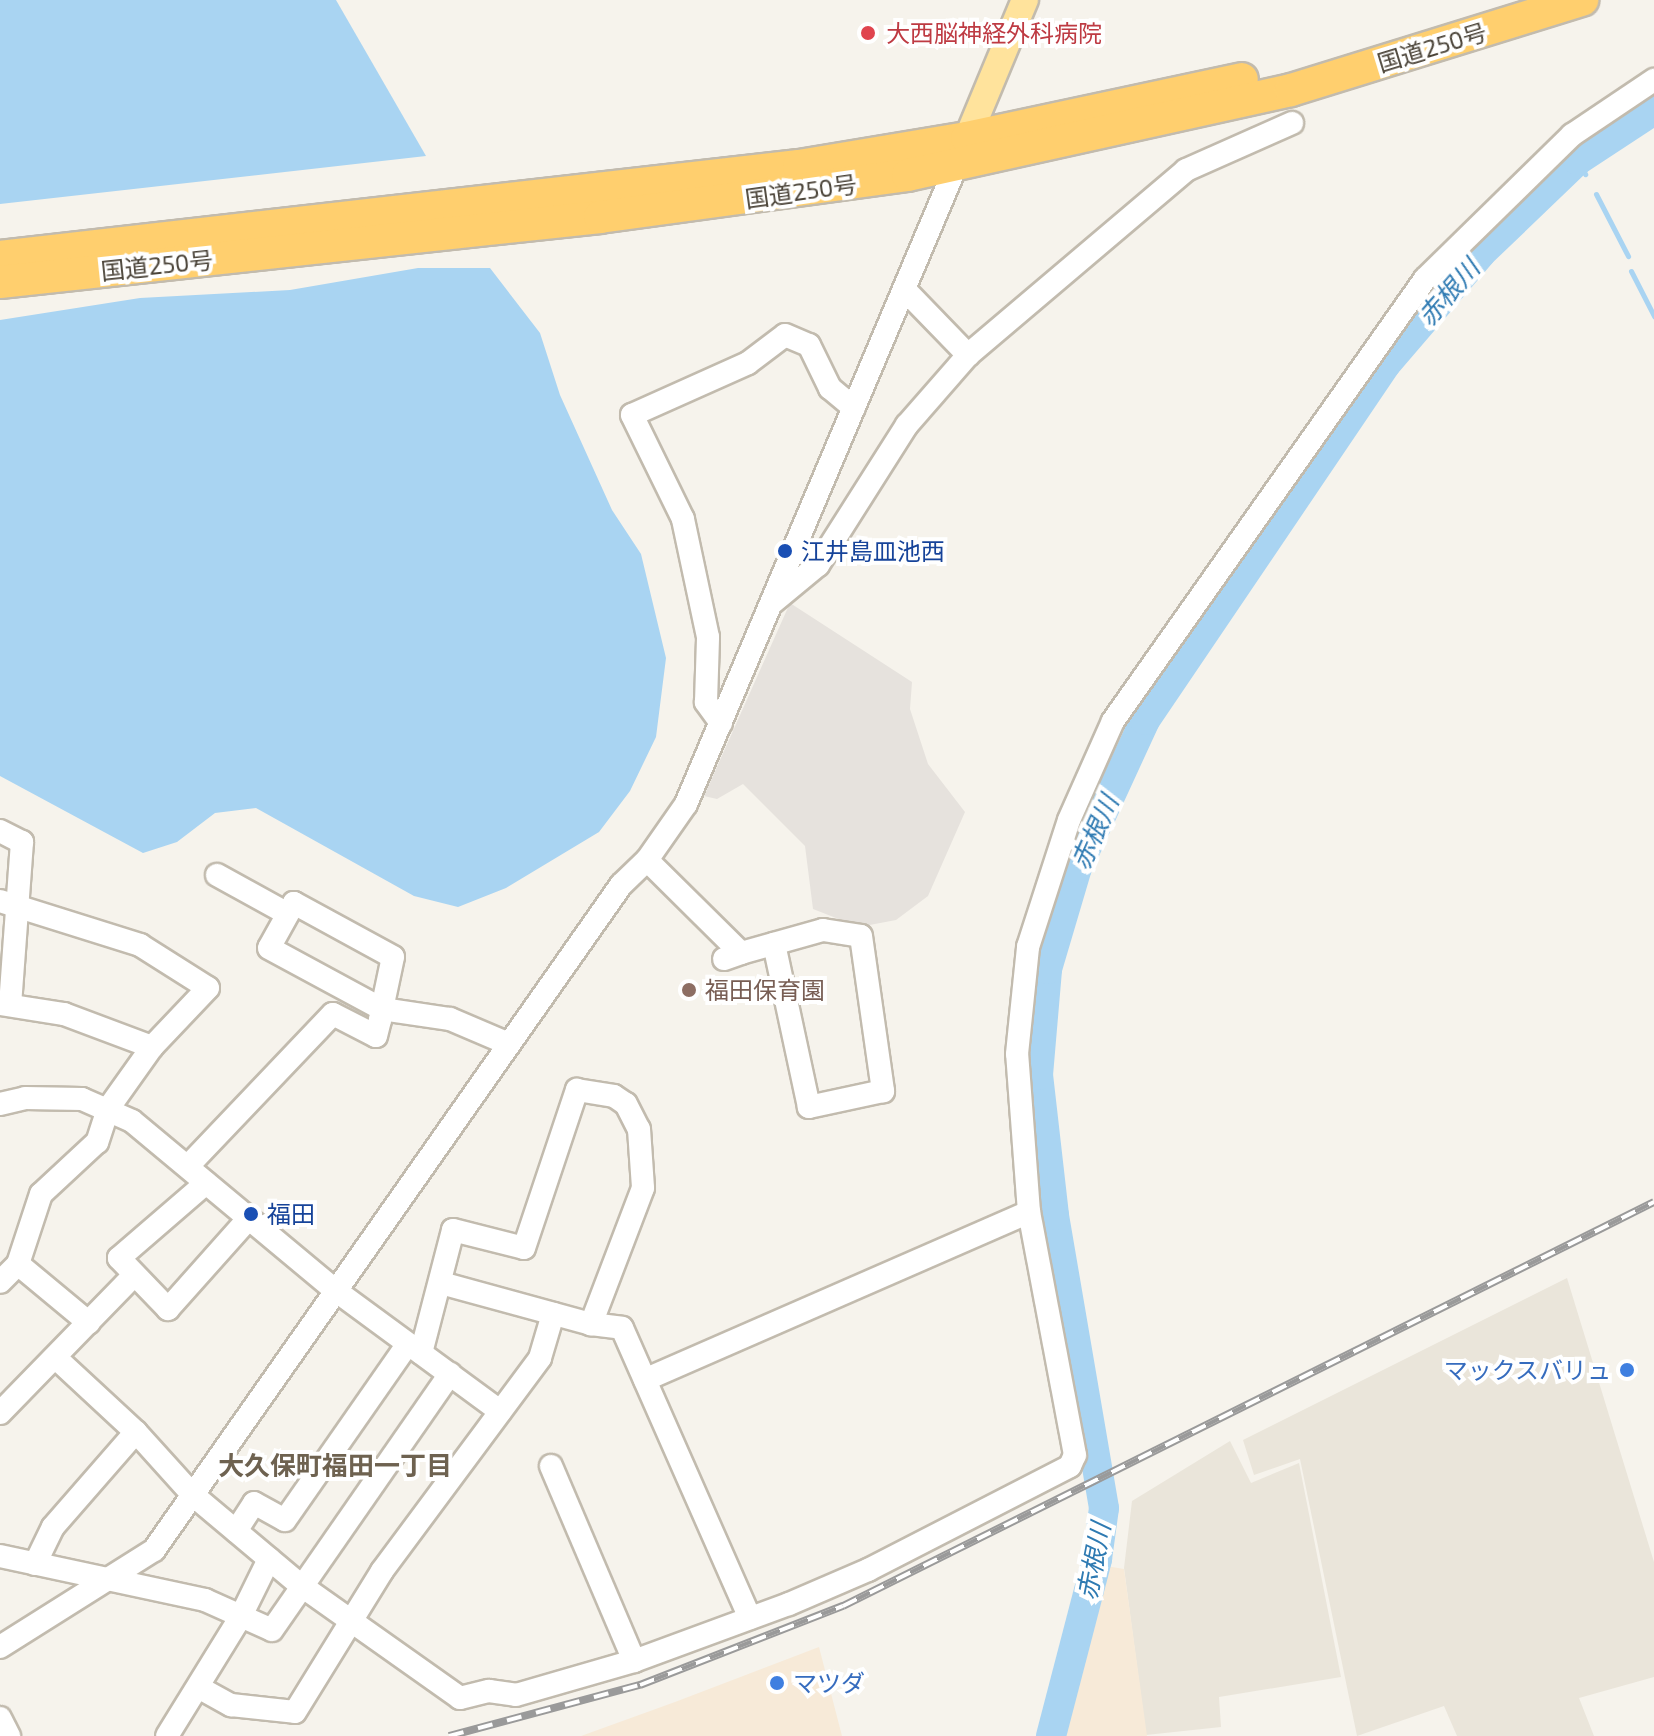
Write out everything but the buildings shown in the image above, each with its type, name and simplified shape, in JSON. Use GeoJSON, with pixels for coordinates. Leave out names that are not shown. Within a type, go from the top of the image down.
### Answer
{"type":"FeatureCollection","features":[{"type":"Feature","properties":{"kind":"highway","name":"国道250号"},"geometry":{"type":"LineString","coordinates":[[0,257],[961,152],[1282,71],[1518,0]]}},
{"type":"Feature","properties":{"kind":"highway","name":"国道250号"},"geometry":{"type":"LineString","coordinates":[[0,282],[600,217],[1291,90],[1582,0]]}},
{"type":"Feature","properties":{"kind":"main road"},"geometry":{"type":"LineString","coordinates":[[961,152],[1025,0]]}},
{"type":"Feature","properties":{"kind":"street"},"geometry":{"type":"LineString","coordinates":[[56,1358],[136,1432],[193,1495],[269,1559],[349,1623],[460,1698],[489,1691],[516,1695],[634,1661],[750,1618],[868,1570],[1070,1466],[1075,1455],[1029,1212],[1017,1054],[1028,947],[1069,820],[1113,721],[1425,279],[1551,153],[1654,80]]}},
{"type":"Feature","properties":{"kind":"street"},"geometry":{"type":"LineString","coordinates":[[771,603],[818,565],[907,425],[968,355],[1186,170],[1292,123]]}},
{"type":"Feature","properties":{"kind":"street"},"geometry":{"type":"LineString","coordinates":[[0,1647],[154,1550],[621,885],[647,860],[686,804],[961,152]]}},
{"type":"Feature","properties":{"kind":"street"},"geometry":{"type":"LineString","coordinates":[[905,290],[968,355]]}},
{"type":"Feature","properties":{"kind":"street"},"geometry":{"type":"LineString","coordinates":[[721,723],[706,702],[708,637],[683,519],[632,415],[748,363],[785,335],[809,345],[830,388],[854,408]]}},
{"type":"Feature","properties":{"kind":"street"},"geometry":{"type":"LineString","coordinates":[[792,554],[818,565]]}},
{"type":"Feature","properties":{"kind":"street"},"geometry":{"type":"LineString","coordinates":[[0,831],[22,842],[8,902],[5,1004],[64,1014],[152,1047]]}},
{"type":"Feature","properties":{"kind":"street"},"geometry":{"type":"LineString","coordinates":[[647,860],[733,956],[774,944],[823,930],[861,936],[883,1091],[809,1107],[774,944]]}},
{"type":"Feature","properties":{"kind":"street"},"geometry":{"type":"LineString","coordinates":[[217,875],[286,913]]}},
{"type":"Feature","properties":{"kind":"street"},"geometry":{"type":"LineString","coordinates":[[0,1282],[18,1264],[41,1194],[97,1142],[108,1109],[152,1047],[208,988],[140,945],[8,902]]}},
{"type":"Feature","properties":{"kind":"street"},"geometry":{"type":"LineString","coordinates":[[188,1166],[333,1014],[376,1036],[382,1009],[393,957],[294,903],[269,948],[382,1009],[450,1019],[509,1044]]}},
{"type":"Feature","properties":{"kind":"street"},"geometry":{"type":"LineString","coordinates":[[236,1531],[254,1503],[285,1520],[414,1349],[441,1283],[453,1230],[524,1248],[577,1090],[614,1096],[626,1104],[639,1129],[644,1179],[631,1230],[591,1324]]}},
{"type":"Feature","properties":{"kind":"street"},"geometry":{"type":"LineString","coordinates":[[0,1104],[54,1096],[108,1109],[132,1121],[335,1290],[500,1411]]}},
{"type":"Feature","properties":{"kind":"street"},"geometry":{"type":"LineString","coordinates":[[206,1183],[119,1258],[168,1309],[249,1218]]}},
{"type":"Feature","properties":{"kind":"street"},"geometry":{"type":"LineString","coordinates":[[645,1380],[1029,1212]]}},
{"type":"Feature","properties":{"kind":"street"},"geometry":{"type":"LineString","coordinates":[[18,1264],[89,1323]]}},
{"type":"Feature","properties":{"kind":"street"},"geometry":{"type":"LineString","coordinates":[[0,1413],[134,1275]]}},
{"type":"Feature","properties":{"kind":"street"},"geometry":{"type":"LineString","coordinates":[[441,1283],[606,1330],[622,1328],[750,1618]]}},
{"type":"Feature","properties":{"kind":"street"},"geometry":{"type":"LineString","coordinates":[[198,1687],[231,1705],[295,1712],[349,1623],[540,1358],[553,1314]]}},
{"type":"Feature","properties":{"kind":"street"},"geometry":{"type":"LineString","coordinates":[[0,1556],[205,1600],[272,1630],[299,1584],[450,1374]]}},
{"type":"Feature","properties":{"kind":"street"},"geometry":{"type":"LineString","coordinates":[[35,1564],[53,1527],[136,1432]]}},
{"type":"Feature","properties":{"kind":"street"},"geometry":{"type":"LineString","coordinates":[[551,1466],[634,1661]]}},
{"type":"Feature","properties":{"kind":"street"},"geometry":{"type":"LineString","coordinates":[[167,1736],[240,1618],[269,1559]]}},
{"type":"Feature","properties":{"kind":"street"},"geometry":{"type":"LineString","coordinates":[[0,1718],[9,1736]]}},
{"type":"Feature","properties":{"kind":"shaded area"},"geometry":{"type":"Polygon","coordinates":[[[790,603],[912,682],[910,709],[928,764],[965,812],[928,896],[896,920],[859,927],[813,909],[805,846],[743,784],[717,799],[704,796],[790,603]]]}},
{"type":"Feature","properties":{"kind":"shaded area"},"geometry":{"type":"Polygon","coordinates":[[[1567,1278],[1654,1562],[1654,1677],[1579,1698],[1594,1736],[1457,1736],[1444,1706],[1357,1736],[1300,1459],[1254,1475],[1243,1440],[1567,1278]]]}},
{"type":"Feature","properties":{"kind":"shaded area"},"geometry":{"type":"Polygon","coordinates":[[[1230,1441],[1251,1483],[1299,1463],[1341,1677],[1219,1697],[1221,1727],[1146,1735],[1124,1568],[1132,1501],[1230,1441]]]}},
{"type":"Feature","properties":{"kind":"shaded area"},"geometry":{"type":"Polygon","coordinates":[[[1106,1566],[1124,1569],[1147,1736],[1061,1736],[1106,1566]]]}},
{"type":"Feature","properties":{"kind":"shaded area","name":"マツダ"},"geometry":{"type":"Polygon","coordinates":[[[819,1647],[842,1736],[581,1736],[675,1702],[819,1647]]]}},
{"type":"Feature","properties":{"kind":"water"},"geometry":{"type":"Polygon","coordinates":[[[0,0],[336,0],[426,156],[0,204],[0,0]]]}},
{"type":"Feature","properties":{"kind":"water"},"geometry":{"type":"Polygon","coordinates":[[[418,268],[490,268],[540,333],[560,395],[612,510],[641,554],[666,658],[656,737],[630,791],[599,832],[506,888],[458,907],[414,896],[256,808],[215,813],[177,842],[143,853],[0,776],[0,320],[140,298],[290,290],[418,268]]]}},
{"type":"Feature","properties":{"kind":"waterway","name":"赤根川"},"geometry":{"type":"LineString","coordinates":[[1051,1736],[1097,1559],[1104,1508],[1054,1215],[1038,1075],[1047,969],[1077,868],[1145,720],[1386,364],[1481,253],[1578,160],[1654,110]]}},
{"type":"Feature","properties":{"kind":"waterway"},"geometry":{"type":"LineString","coordinates":[[1578,160],[1585,174]]}},
{"type":"Feature","properties":{"kind":"waterway"},"geometry":{"type":"LineString","coordinates":[[1596,194],[1628,256]]}},
{"type":"Feature","properties":{"kind":"waterway"},"geometry":{"type":"LineString","coordinates":[[1631,271],[1654,316]]}},
{"type":"Feature","properties":{"kind":"railway"},"geometry":{"type":"LineString","coordinates":[[449,1736],[640,1685],[843,1606],[1654,1202]]}},
{"type":"Feature","properties":{"kind":"place","name":"大西脳神経外科病院"},"geometry":{"type":"Point","coordinates":[868,33]}},
{"type":"Feature","properties":{"kind":"place","name":"江井島皿池西"},"geometry":{"type":"Point","coordinates":[785,551]}},
{"type":"Feature","properties":{"kind":"place","name":"福田保育園"},"geometry":{"type":"Point","coordinates":[689,990]}},
{"type":"Feature","properties":{"kind":"place","name":"福田"},"geometry":{"type":"Point","coordinates":[251,1214]}},
{"type":"Feature","properties":{"kind":"place","name":"マックスバリュ"},"geometry":{"type":"Point","coordinates":[1627,1370]}},
{"type":"Feature","properties":{"kind":"place","name":"マツダ"},"geometry":{"type":"Point","coordinates":[777,1683]}},
{"type":"Feature","properties":{"kind":"district","name":"大久保町福田一丁目"},"geometry":{"type":"Point","coordinates":[335,1465]}}]}
